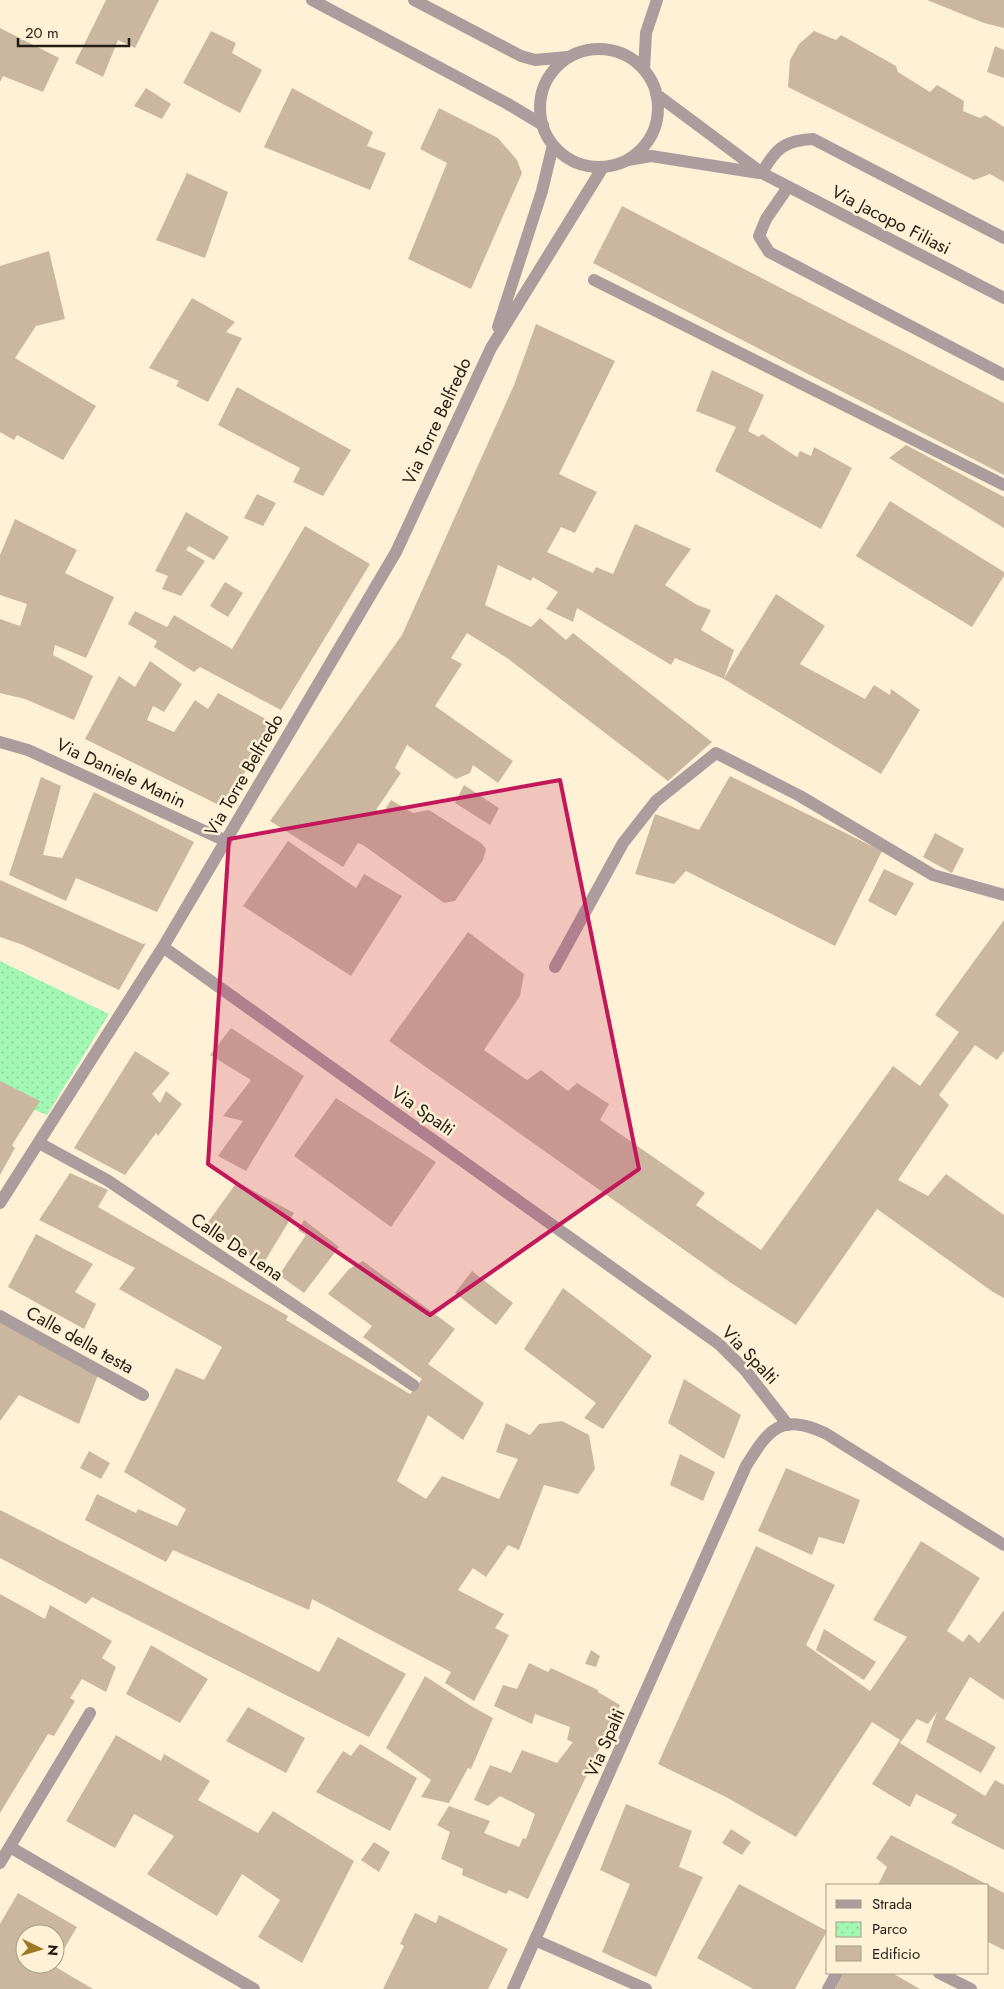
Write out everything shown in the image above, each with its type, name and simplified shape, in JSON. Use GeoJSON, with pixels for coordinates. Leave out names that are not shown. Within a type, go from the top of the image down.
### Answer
{"type":"FeatureCollection","features":[{"type":"Feature","properties":{"kind":"street"},"geometry":{"type":"LineString","coordinates":[[312,0],[508,104],[542,125]]}},
{"type":"Feature","properties":{"kind":"street"},"geometry":{"type":"LineString","coordinates":[[414,0],[521,56],[542,60],[569,57],[590,49],[612,50],[626,55],[644,70],[656,94],[658,111],[650,137],[638,151],[624,161],[603,166],[592,166],[570,159],[553,145],[542,125],[540,106],[544,86],[554,70],[569,57]]}},
{"type":"Feature","properties":{"kind":"street"},"geometry":{"type":"LineString","coordinates":[[644,70],[646,33],[657,0]]}},
{"type":"Feature","properties":{"kind":"street","name":"Via Jacopo Filiasi"},"geometry":{"type":"LineString","coordinates":[[656,94],[762,173],[1004,298]]}},
{"type":"Feature","properties":{"kind":"street"},"geometry":{"type":"LineString","coordinates":[[762,173],[772,156],[785,145],[794,141],[813,139],[1004,238]]}},
{"type":"Feature","properties":{"kind":"street","name":"Via Torre Belfredo"},"geometry":{"type":"LineString","coordinates":[[491,348],[542,191],[553,145]]}},
{"type":"Feature","properties":{"kind":"street","name":"Via Jacopo Filiasi"},"geometry":{"type":"LineString","coordinates":[[624,161],[651,156],[762,173]]}},
{"type":"Feature","properties":{"kind":"street","name":"Via Torre Belfredo"},"geometry":{"type":"LineString","coordinates":[[0,1203],[163,947],[396,552],[491,348],[603,166]]}},
{"type":"Feature","properties":{"kind":"street"},"geometry":{"type":"LineString","coordinates":[[783,184],[759,236],[769,252],[1004,375]]}},
{"type":"Feature","properties":{"kind":"street"},"geometry":{"type":"LineString","coordinates":[[594,280],[1004,485]]}},
{"type":"Feature","properties":{"kind":"street","name":"Via Daniele Manin"},"geometry":{"type":"LineString","coordinates":[[0,742],[28,750],[226,841]]}},
{"type":"Feature","properties":{"kind":"street"},"geometry":{"type":"LineString","coordinates":[[555,967],[623,843],[656,801],[716,753],[800,796],[933,875],[1004,895]]}},
{"type":"Feature","properties":{"kind":"street","name":"Via Spalti"},"geometry":{"type":"LineString","coordinates":[[163,947],[719,1344],[745,1370],[788,1425],[767,1433],[746,1466],[513,1989]]}},
{"type":"Feature","properties":{"kind":"street","name":"Calle De Lena"},"geometry":{"type":"LineString","coordinates":[[39,1143],[107,1180],[413,1385]]}},
{"type":"Feature","properties":{"kind":"street","name":"Calle della testa"},"geometry":{"type":"LineString","coordinates":[[0,1316],[143,1395]]}},
{"type":"Feature","properties":{"kind":"street"},"geometry":{"type":"LineString","coordinates":[[788,1425],[806,1426],[825,1433],[1004,1545]]}},
{"type":"Feature","properties":{"kind":"street"},"geometry":{"type":"LineString","coordinates":[[0,1864],[90,1713]]}},
{"type":"Feature","properties":{"kind":"street"},"geometry":{"type":"LineString","coordinates":[[10,1847],[254,1989]]}},
{"type":"Feature","properties":{"kind":"street"},"geometry":{"type":"LineString","coordinates":[[535,1940],[646,1989]]}},
{"type":"Feature","properties":{"kind":"street"},"geometry":{"type":"LineString","coordinates":[[828,1989],[836,1974]]}},
{"type":"Feature","properties":{"kind":"street"},"geometry":{"type":"LineString","coordinates":[[941,1974],[971,1989]]}},
{"type":"Feature","properties":{"kind":"highlighted area"},"geometry":{"type":"Polygon","coordinates":[[[560,780],[639,1169],[430,1315],[208,1164],[229,839],[560,780]]]}},
{"type":"Feature","properties":{"kind":"green space"},"geometry":{"type":"Polygon","coordinates":[[[0,961],[109,1014],[47,1115],[0,1096],[0,961]]]}},
{"type":"Feature","properties":{"kind":"building"},"geometry":{"type":"Polygon","coordinates":[[[106,0],[159,0],[135,48],[118,40],[103,77],[75,63],[106,0]]]}},
{"type":"Feature","properties":{"kind":"building"},"geometry":{"type":"Polygon","coordinates":[[[927,0],[1004,0],[1004,28],[984,23],[927,0]]]}},
{"type":"Feature","properties":{"kind":"building"},"geometry":{"type":"Polygon","coordinates":[[[0,28],[59,58],[43,92],[3,76],[0,82],[0,28]]]}},
{"type":"Feature","properties":{"kind":"building"},"geometry":{"type":"Polygon","coordinates":[[[211,31],[236,43],[232,53],[262,70],[240,113],[183,83],[211,31]]]}},
{"type":"Feature","properties":{"kind":"building"},"geometry":{"type":"Polygon","coordinates":[[[814,31],[836,40],[841,35],[896,66],[898,72],[930,92],[937,85],[964,101],[963,111],[980,118],[985,115],[1004,127],[1004,182],[990,174],[974,180],[788,87],[790,60],[799,44],[814,31]]]}},
{"type":"Feature","properties":{"kind":"building"},"geometry":{"type":"Polygon","coordinates":[[[995,46],[1004,50],[1004,78],[987,72],[995,46]]]}},
{"type":"Feature","properties":{"kind":"building"},"geometry":{"type":"Polygon","coordinates":[[[146,88],[171,104],[162,119],[134,106],[146,88]]]}},
{"type":"Feature","properties":{"kind":"building"},"geometry":{"type":"Polygon","coordinates":[[[292,88],[373,132],[367,146],[386,153],[370,190],[264,147],[292,88]]]}},
{"type":"Feature","properties":{"kind":"building"},"geometry":{"type":"Polygon","coordinates":[[[439,108],[498,138],[517,160],[522,173],[471,289],[408,259],[447,163],[420,149],[439,108]]]}},
{"type":"Feature","properties":{"kind":"building"},"geometry":{"type":"Polygon","coordinates":[[[187,173],[228,192],[205,258],[156,240],[187,173]]]}},
{"type":"Feature","properties":{"kind":"building"},"geometry":{"type":"Polygon","coordinates":[[[622,206],[1004,403],[1004,475],[593,263],[622,206]]]}},
{"type":"Feature","properties":{"kind":"building"},"geometry":{"type":"Polygon","coordinates":[[[49,251],[65,319],[36,326],[15,358],[96,406],[63,460],[17,435],[14,440],[0,432],[0,266],[49,251]]]}},
{"type":"Feature","properties":{"kind":"building"},"geometry":{"type":"Polygon","coordinates":[[[192,298],[235,322],[226,332],[242,338],[208,402],[176,386],[179,381],[149,368],[192,298]]]}},
{"type":"Feature","properties":{"kind":"building"},"geometry":{"type":"Polygon","coordinates":[[[536,324],[615,361],[559,474],[597,492],[575,533],[561,527],[547,552],[593,573],[596,567],[613,574],[635,524],[691,549],[665,585],[697,605],[711,610],[701,630],[734,650],[724,678],[776,594],[825,626],[800,664],[865,699],[874,685],[890,695],[891,689],[920,710],[881,774],[724,679],[675,658],[671,665],[577,608],[573,622],[546,609],[558,592],[533,577],[531,581],[498,565],[485,605],[531,627],[540,618],[566,640],[573,633],[712,742],[668,781],[507,658],[467,633],[451,658],[462,664],[435,706],[513,761],[498,783],[473,765],[470,773],[456,779],[407,745],[395,768],[401,773],[376,810],[383,813],[391,800],[413,813],[429,810],[481,843],[486,849],[483,860],[455,901],[444,903],[363,845],[358,843],[343,867],[270,821],[402,635],[514,385],[536,324]]]}},
{"type":"Feature","properties":{"kind":"building"},"geometry":{"type":"Polygon","coordinates":[[[712,370],[764,395],[748,431],[759,437],[762,434],[797,457],[800,451],[811,456],[814,447],[852,468],[821,529],[715,471],[736,427],[696,411],[712,370]]]}},
{"type":"Feature","properties":{"kind":"building"},"geometry":{"type":"Polygon","coordinates":[[[237,387],[351,450],[323,496],[293,482],[300,468],[218,425],[237,387]]]}},
{"type":"Feature","properties":{"kind":"building"},"geometry":{"type":"Polygon","coordinates":[[[906,445],[1004,497],[1004,528],[889,458],[906,445]]]}},
{"type":"Feature","properties":{"kind":"building"},"geometry":{"type":"Polygon","coordinates":[[[257,494],[276,503],[263,526],[244,518],[257,494]]]}},
{"type":"Feature","properties":{"kind":"building"},"geometry":{"type":"Polygon","coordinates":[[[890,501],[1004,572],[1004,576],[972,627],[856,556],[890,501]]]}},
{"type":"Feature","properties":{"kind":"building"},"geometry":{"type":"Polygon","coordinates":[[[186,512],[229,537],[214,560],[189,546],[186,550],[205,561],[181,596],[162,589],[168,576],[155,571],[186,512]]]}},
{"type":"Feature","properties":{"kind":"building"},"geometry":{"type":"Polygon","coordinates":[[[15,519],[77,550],[65,573],[114,597],[86,658],[55,645],[53,655],[93,676],[74,720],[25,699],[0,693],[0,619],[20,626],[27,604],[0,595],[0,555],[15,519]]]}},
{"type":"Feature","properties":{"kind":"building"},"geometry":{"type":"Polygon","coordinates":[[[305,526],[370,564],[281,710],[200,667],[194,672],[154,647],[157,641],[128,624],[135,611],[167,627],[174,615],[232,649],[305,526]]]}},
{"type":"Feature","properties":{"kind":"building"},"geometry":{"type":"Polygon","coordinates":[[[225,582],[243,593],[228,617],[210,606],[225,582]]]}},
{"type":"Feature","properties":{"kind":"building"},"geometry":{"type":"Polygon","coordinates":[[[150,661],[182,684],[164,712],[153,706],[147,720],[174,732],[195,700],[208,709],[218,693],[275,724],[223,807],[85,739],[119,676],[135,687],[150,661]]]}},
{"type":"Feature","properties":{"kind":"building"},"geometry":{"type":"Polygon","coordinates":[[[730,776],[882,851],[835,946],[686,871],[674,884],[635,874],[655,814],[699,830],[730,776]]]}},
{"type":"Feature","properties":{"kind":"building"},"geometry":{"type":"Polygon","coordinates":[[[41,777],[61,786],[43,855],[62,858],[94,792],[194,842],[157,912],[76,878],[66,901],[9,875],[41,777]]]}},
{"type":"Feature","properties":{"kind":"building"},"geometry":{"type":"Polygon","coordinates":[[[464,785],[499,808],[490,825],[455,803],[464,785]]]}},
{"type":"Feature","properties":{"kind":"building"},"geometry":{"type":"Polygon","coordinates":[[[935,833],[964,849],[952,873],[923,857],[935,833]]]}},
{"type":"Feature","properties":{"kind":"building"},"geometry":{"type":"Polygon","coordinates":[[[288,841],[356,888],[364,874],[402,896],[351,976],[243,906],[288,841]]]}},
{"type":"Feature","properties":{"kind":"building"},"geometry":{"type":"Polygon","coordinates":[[[884,869],[914,883],[896,916],[868,901],[884,869]]]}},
{"type":"Feature","properties":{"kind":"building"},"geometry":{"type":"Polygon","coordinates":[[[0,880],[143,944],[146,943],[119,990],[23,945],[0,937],[0,880]]]}},
{"type":"Feature","properties":{"kind":"building"},"geometry":{"type":"Polygon","coordinates":[[[1004,920],[1004,1051],[997,1060],[975,1045],[939,1095],[949,1105],[898,1180],[928,1196],[946,1174],[1004,1215],[1004,1298],[877,1209],[796,1325],[731,1283],[389,1041],[468,932],[524,974],[520,996],[484,1050],[527,1080],[541,1070],[568,1091],[577,1083],[609,1104],[600,1120],[705,1193],[696,1205],[761,1250],[893,1066],[920,1086],[959,1032],[935,1015],[1004,920]]]}},
{"type":"Feature","properties":{"kind":"building"},"geometry":{"type":"Polygon","coordinates":[[[231,1028],[304,1076],[246,1171],[218,1156],[243,1121],[223,1116],[251,1080],[210,1055],[231,1028]]]}},
{"type":"Feature","properties":{"kind":"building"},"geometry":{"type":"Polygon","coordinates":[[[135,1051],[170,1073],[152,1094],[160,1103],[166,1091],[182,1104],[158,1136],[156,1133],[125,1175],[74,1148],[135,1051]]]}},
{"type":"Feature","properties":{"kind":"building"},"geometry":{"type":"Polygon","coordinates":[[[0,1081],[40,1101],[12,1145],[15,1148],[0,1175],[0,1081]]]}},
{"type":"Feature","properties":{"kind":"building"},"geometry":{"type":"Polygon","coordinates":[[[336,1098],[436,1162],[391,1227],[294,1156],[336,1098]]]}},
{"type":"Feature","properties":{"kind":"building"},"geometry":{"type":"Polygon","coordinates":[[[70,1173],[108,1190],[98,1207],[288,1316],[286,1320],[410,1394],[422,1379],[363,1337],[372,1326],[328,1294],[349,1269],[363,1261],[455,1329],[428,1364],[484,1403],[463,1440],[428,1415],[397,1481],[426,1499],[442,1476],[499,1499],[518,1459],[496,1452],[506,1423],[530,1435],[539,1424],[562,1421],[589,1435],[595,1469],[578,1494],[544,1485],[519,1550],[508,1545],[486,1577],[473,1568],[458,1590],[504,1614],[495,1628],[509,1635],[474,1701],[445,1683],[451,1672],[312,1599],[309,1610],[173,1550],[166,1562],[85,1520],[97,1494],[136,1513],[138,1509],[177,1526],[186,1509],[124,1472],[176,1368],[204,1380],[222,1347],[119,1289],[135,1268],[39,1220],[70,1173]]]}},
{"type":"Feature","properties":{"kind":"building"},"geometry":{"type":"Polygon","coordinates":[[[237,1182],[294,1213],[263,1264],[206,1225],[237,1182]]]}},
{"type":"Feature","properties":{"kind":"building"},"geometry":{"type":"Polygon","coordinates":[[[304,1220],[339,1247],[304,1293],[279,1275],[306,1235],[298,1230],[304,1220]]]}},
{"type":"Feature","properties":{"kind":"building"},"geometry":{"type":"Polygon","coordinates":[[[36,1234],[93,1264],[75,1292],[96,1304],[84,1329],[8,1287],[36,1234]]]}},
{"type":"Feature","properties":{"kind":"building"},"geometry":{"type":"Polygon","coordinates":[[[472,1271],[513,1303],[496,1325],[455,1293],[472,1271]]]}},
{"type":"Feature","properties":{"kind":"building"},"geometry":{"type":"Polygon","coordinates":[[[563,1288],[652,1356],[603,1429],[584,1418],[596,1403],[524,1349],[563,1288]]]}},
{"type":"Feature","properties":{"kind":"building"},"geometry":{"type":"Polygon","coordinates":[[[0,1322],[98,1375],[79,1424],[19,1395],[0,1421],[0,1322]]]}},
{"type":"Feature","properties":{"kind":"building"},"geometry":{"type":"Polygon","coordinates":[[[684,1379],[741,1415],[724,1459],[668,1423],[684,1379]]]}},
{"type":"Feature","properties":{"kind":"building"},"geometry":{"type":"Polygon","coordinates":[[[89,1451],[110,1463],[101,1479],[80,1468],[89,1451]]]}},
{"type":"Feature","properties":{"kind":"building"},"geometry":{"type":"Polygon","coordinates":[[[680,1454],[715,1472],[703,1501],[670,1485],[680,1454]]]}},
{"type":"Feature","properties":{"kind":"building"},"geometry":{"type":"Polygon","coordinates":[[[786,1468],[860,1500],[844,1544],[819,1537],[812,1555],[758,1531],[786,1468]]]}},
{"type":"Feature","properties":{"kind":"building"},"geometry":{"type":"Polygon","coordinates":[[[0,1510],[319,1672],[338,1637],[406,1674],[369,1737],[92,1597],[86,1604],[0,1558],[0,1510]]]}},
{"type":"Feature","properties":{"kind":"building"},"geometry":{"type":"Polygon","coordinates":[[[921,1541],[980,1578],[947,1631],[963,1642],[969,1634],[979,1643],[1004,1610],[1004,1700],[970,1677],[945,1719],[996,1747],[981,1773],[926,1742],[937,1712],[928,1724],[917,1719],[900,1743],[985,1796],[995,1780],[1004,1785],[1004,1850],[951,1823],[957,1815],[916,1794],[910,1807],[872,1784],[900,1740],[872,1722],[796,1837],[726,1797],[658,1764],[756,1546],[835,1585],[806,1645],[870,1691],[907,1637],[873,1620],[921,1541]]]}},
{"type":"Feature","properties":{"kind":"building"},"geometry":{"type":"Polygon","coordinates":[[[0,1594],[45,1619],[50,1605],[112,1641],[102,1658],[116,1667],[106,1692],[82,1679],[70,1698],[75,1701],[54,1736],[48,1734],[0,1813],[0,1594]]]}},
{"type":"Feature","properties":{"kind":"building"},"geometry":{"type":"Polygon","coordinates":[[[824,1629],[876,1662],[864,1680],[816,1650],[824,1629]]]}},
{"type":"Feature","properties":{"kind":"building"},"geometry":{"type":"Polygon","coordinates":[[[151,1645],[208,1679],[180,1723],[126,1694],[151,1645]]]}},
{"type":"Feature","properties":{"kind":"building"},"geometry":{"type":"Polygon","coordinates":[[[591,1650],[600,1656],[596,1667],[585,1664],[591,1650]]]}},
{"type":"Feature","properties":{"kind":"building"},"geometry":{"type":"Polygon","coordinates":[[[529,1663],[548,1672],[551,1668],[598,1690],[598,1692],[620,1705],[528,1899],[509,1890],[506,1894],[462,1875],[463,1869],[441,1859],[450,1832],[437,1825],[449,1806],[490,1821],[484,1833],[519,1847],[523,1838],[526,1839],[535,1814],[500,1796],[488,1806],[474,1800],[490,1765],[511,1773],[522,1750],[557,1763],[573,1742],[567,1740],[570,1727],[535,1714],[532,1724],[494,1706],[503,1685],[517,1689],[529,1663]]]}},
{"type":"Feature","properties":{"kind":"building"},"geometry":{"type":"Polygon","coordinates":[[[425,1676],[493,1718],[471,1769],[468,1768],[449,1803],[421,1797],[431,1780],[386,1748],[425,1676]]]}},
{"type":"Feature","properties":{"kind":"building"},"geometry":{"type":"Polygon","coordinates":[[[248,1707],[305,1738],[286,1773],[226,1741],[248,1707]]]}},
{"type":"Feature","properties":{"kind":"building"},"geometry":{"type":"Polygon","coordinates":[[[116,1735],[161,1761],[164,1754],[210,1781],[198,1800],[258,1833],[273,1811],[354,1861],[302,1963],[258,1937],[280,1900],[242,1874],[217,1916],[147,1874],[174,1836],[134,1814],[115,1848],[66,1821],[116,1735]]]}},
{"type":"Feature","properties":{"kind":"building"},"geometry":{"type":"Polygon","coordinates":[[[360,1744],[417,1778],[390,1831],[316,1792],[343,1751],[351,1756],[360,1744]]]}},
{"type":"Feature","properties":{"kind":"building"},"geometry":{"type":"Polygon","coordinates":[[[626,1804],[692,1831],[679,1867],[703,1877],[656,1977],[602,1952],[630,1884],[600,1870],[626,1804]]]}},
{"type":"Feature","properties":{"kind":"building"},"geometry":{"type":"Polygon","coordinates":[[[731,1829],[751,1842],[742,1855],[722,1843],[731,1829]]]}},
{"type":"Feature","properties":{"kind":"building"},"geometry":{"type":"Polygon","coordinates":[[[891,1835],[986,1884],[878,1884],[887,1867],[876,1858],[891,1835]]]}},
{"type":"Feature","properties":{"kind":"building"},"geometry":{"type":"Polygon","coordinates":[[[374,1842],[390,1852],[379,1872],[361,1860],[374,1842]]]}},
{"type":"Feature","properties":{"kind":"building"},"geometry":{"type":"Polygon","coordinates":[[[739,1884],[826,1930],[795,1989],[753,1989],[697,1958],[739,1884]]]}},
{"type":"Feature","properties":{"kind":"building"},"geometry":{"type":"Polygon","coordinates":[[[989,1885],[1004,1893],[1004,1950],[989,1942],[989,1885]]]}},
{"type":"Feature","properties":{"kind":"building"},"geometry":{"type":"Polygon","coordinates":[[[18,1893],[77,1927],[65,1947],[65,1924],[15,1924],[15,1974],[65,1974],[65,1972],[93,1989],[0,1989],[0,1924],[18,1893]]]}},
{"type":"Feature","properties":{"kind":"building"},"geometry":{"type":"Polygon","coordinates":[[[415,1913],[436,1923],[439,1915],[508,1949],[488,1989],[383,1989],[404,1946],[400,1944],[415,1913]]]}},
{"type":"Feature","properties":{"kind":"building"},"geometry":{"type":"Polygon","coordinates":[[[843,1974],[894,1974],[920,1989],[835,1989],[843,1974]]]}}]}
